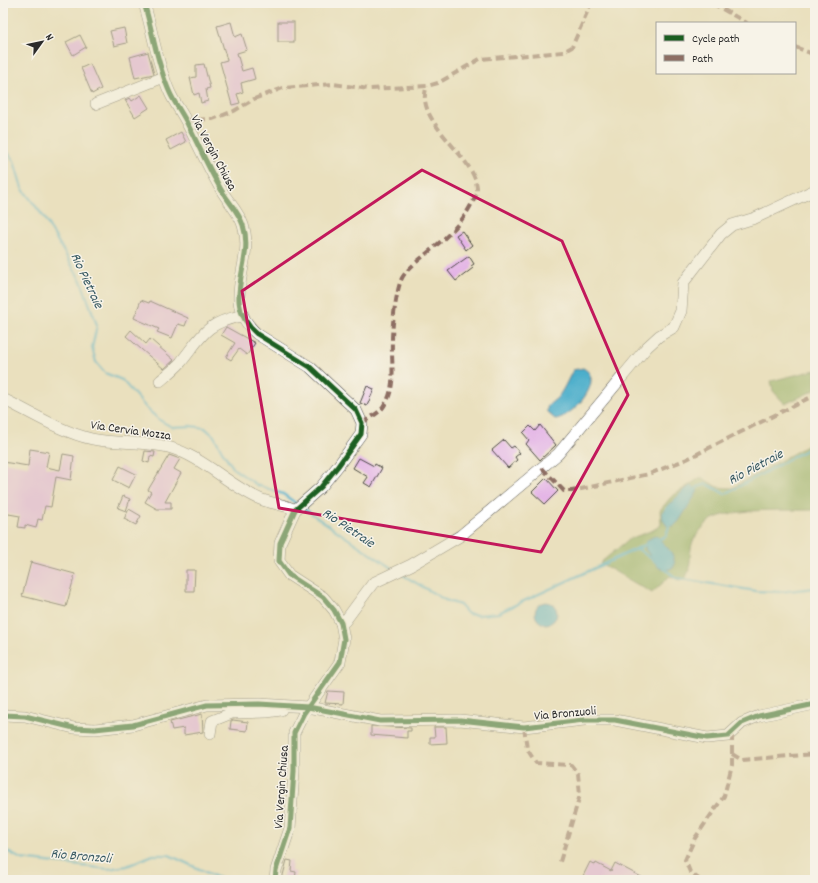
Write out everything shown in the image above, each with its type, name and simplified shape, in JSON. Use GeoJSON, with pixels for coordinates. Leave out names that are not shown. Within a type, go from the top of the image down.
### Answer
{"type":"FeatureCollection","features":[{"type":"Feature","properties":{"kind":"street","name":"Via Vergin Chiusa"},"geometry":{"type":"LineString","coordinates":[[144,3],[170,93],[186,120],[218,185],[237,212],[243,226],[245,239],[245,259],[239,291],[241,316],[249,327],[257,334],[310,367],[356,410],[362,423],[361,434],[338,466],[321,487],[295,510],[280,543],[279,561],[289,576],[323,597],[334,610],[341,623],[344,639],[340,662],[308,707],[294,733],[294,778],[290,828],[276,870],[275,880]]}},
{"type":"Feature","properties":{"kind":"street"},"geometry":{"type":"LineString","coordinates":[[96,104],[164,76]]}},
{"type":"Feature","properties":{"kind":"street"},"geometry":{"type":"LineString","coordinates":[[341,623],[345,621],[373,583],[412,565],[460,536],[558,454],[647,346],[659,336],[674,327],[681,311],[683,283],[721,234],[732,225],[754,218],[815,190]]}},
{"type":"Feature","properties":{"kind":"street"},"geometry":{"type":"LineString","coordinates":[[160,381],[174,369],[196,340],[212,326],[228,318],[241,316]]}},
{"type":"Feature","properties":{"kind":"street","name":"Via Cervia Mozza"},"geometry":{"type":"LineString","coordinates":[[3,399],[73,434],[93,439],[169,447],[194,458],[261,500],[288,506],[295,510]]}},
{"type":"Feature","properties":{"kind":"street","name":"Via Bronzuoli"},"geometry":{"type":"LineString","coordinates":[[3,715],[25,716],[74,728],[95,729],[133,725],[207,705],[285,705],[308,707],[380,721],[460,720],[524,726],[584,720],[615,720],[707,738],[728,736],[742,723],[760,716],[815,704]]}},
{"type":"Feature","properties":{"kind":"street"},"geometry":{"type":"LineString","coordinates":[[210,734],[212,721],[232,713],[283,710],[285,705]]}},
{"type":"Feature","properties":{"kind":"highlighted area"},"geometry":{"type":"Polygon","coordinates":[[[422,170],[562,241],[628,395],[541,552],[279,508],[242,291],[422,170]]]}},
{"type":"Feature","properties":{"kind":"green space"},"geometry":{"type":"Polygon","coordinates":[[[815,370],[815,390],[785,404],[773,391],[771,381],[815,370]]]}},
{"type":"Feature","properties":{"kind":"green space"},"geometry":{"type":"Polygon","coordinates":[[[815,441],[815,510],[747,511],[721,516],[711,520],[701,529],[693,541],[690,565],[685,579],[679,580],[670,576],[652,593],[600,563],[629,539],[653,530],[661,525],[660,510],[671,497],[701,477],[717,487],[732,488],[815,441]]]}},
{"type":"Feature","properties":{"kind":"water"},"geometry":{"type":"Polygon","coordinates":[[[583,368],[589,374],[591,381],[589,389],[577,406],[562,417],[555,419],[547,412],[548,406],[561,393],[573,370],[583,368]]]}},
{"type":"Feature","properties":{"kind":"water"},"geometry":{"type":"Polygon","coordinates":[[[692,485],[698,491],[679,521],[674,526],[667,526],[663,520],[662,512],[684,490],[692,485]]]}},
{"type":"Feature","properties":{"kind":"water"},"geometry":{"type":"Polygon","coordinates":[[[656,535],[672,554],[674,558],[674,567],[667,570],[659,568],[645,549],[646,541],[656,535]]]}},
{"type":"Feature","properties":{"kind":"water"},"geometry":{"type":"Polygon","coordinates":[[[546,602],[550,603],[556,609],[556,617],[550,623],[546,624],[542,623],[536,617],[535,613],[536,609],[542,603],[546,602]]]}},
{"type":"Feature","properties":{"kind":"building"},"geometry":{"type":"Polygon","coordinates":[[[231,22],[235,37],[242,34],[247,50],[237,53],[242,71],[252,68],[255,79],[241,83],[243,92],[237,94],[240,103],[232,105],[220,62],[227,60],[217,26],[231,22]]]}},
{"type":"Feature","properties":{"kind":"building"},"geometry":{"type":"Polygon","coordinates":[[[278,22],[294,22],[294,42],[278,42],[278,22]]]}},
{"type":"Feature","properties":{"kind":"building"},"geometry":{"type":"Polygon","coordinates":[[[124,28],[127,43],[114,46],[110,31],[124,28]]]}},
{"type":"Feature","properties":{"kind":"building"},"geometry":{"type":"Polygon","coordinates":[[[80,35],[86,47],[73,55],[66,42],[80,35]]]}},
{"type":"Feature","properties":{"kind":"building"},"geometry":{"type":"Polygon","coordinates":[[[148,52],[154,74],[135,78],[130,57],[148,52]]]}},
{"type":"Feature","properties":{"kind":"building"},"geometry":{"type":"Polygon","coordinates":[[[90,64],[101,89],[92,94],[81,68],[90,64]]]}},
{"type":"Feature","properties":{"kind":"building"},"geometry":{"type":"Polygon","coordinates":[[[204,64],[210,88],[206,89],[208,101],[201,103],[199,93],[194,95],[190,78],[196,77],[196,65],[204,64]]]}},
{"type":"Feature","properties":{"kind":"building"},"geometry":{"type":"Polygon","coordinates":[[[141,95],[149,108],[135,117],[125,100],[130,98],[132,101],[141,95]]]}},
{"type":"Feature","properties":{"kind":"building"},"geometry":{"type":"Polygon","coordinates":[[[181,132],[186,142],[171,150],[166,140],[181,132]]]}},
{"type":"Feature","properties":{"kind":"building"},"geometry":{"type":"Polygon","coordinates":[[[462,231],[472,245],[466,250],[456,235],[462,231]]]}},
{"type":"Feature","properties":{"kind":"building"},"geometry":{"type":"Polygon","coordinates":[[[469,256],[474,264],[471,266],[473,268],[456,281],[448,271],[469,256]]]}},
{"type":"Feature","properties":{"kind":"building"},"geometry":{"type":"Polygon","coordinates":[[[141,300],[149,303],[150,301],[188,318],[185,326],[178,324],[172,338],[157,332],[159,329],[134,318],[141,300]]]}},
{"type":"Feature","properties":{"kind":"building"},"geometry":{"type":"Polygon","coordinates":[[[226,327],[255,343],[247,355],[239,349],[231,360],[226,357],[235,343],[221,335],[226,327]]]}},
{"type":"Feature","properties":{"kind":"building"},"geometry":{"type":"Polygon","coordinates":[[[131,330],[146,344],[150,339],[174,360],[164,369],[126,336],[131,330]]]}},
{"type":"Feature","properties":{"kind":"building"},"geometry":{"type":"Polygon","coordinates":[[[367,386],[374,389],[367,406],[360,403],[367,386]]]}},
{"type":"Feature","properties":{"kind":"building"},"geometry":{"type":"Polygon","coordinates":[[[540,425],[556,445],[540,460],[526,444],[529,440],[523,433],[530,426],[535,431],[540,425]]]}},
{"type":"Feature","properties":{"kind":"building"},"geometry":{"type":"Polygon","coordinates":[[[504,440],[511,448],[514,446],[520,453],[515,457],[517,460],[508,468],[492,450],[504,440]]]}},
{"type":"Feature","properties":{"kind":"building"},"geometry":{"type":"Polygon","coordinates":[[[30,449],[49,452],[46,467],[60,470],[63,454],[74,456],[71,480],[56,477],[51,507],[45,506],[42,520],[38,519],[36,528],[25,525],[25,528],[18,527],[20,516],[3,513],[3,462],[28,466],[30,449]]]}},
{"type":"Feature","properties":{"kind":"building"},"geometry":{"type":"Polygon","coordinates":[[[145,451],[155,452],[154,457],[150,456],[149,463],[143,461],[145,451]]]}},
{"type":"Feature","properties":{"kind":"building"},"geometry":{"type":"Polygon","coordinates":[[[169,455],[180,459],[174,469],[181,473],[165,502],[171,502],[171,509],[157,509],[145,502],[151,492],[148,490],[169,455]]]}},
{"type":"Feature","properties":{"kind":"building"},"geometry":{"type":"Polygon","coordinates":[[[359,458],[374,466],[375,464],[382,468],[371,487],[364,483],[368,477],[353,468],[359,458]]]}},
{"type":"Feature","properties":{"kind":"building"},"geometry":{"type":"Polygon","coordinates":[[[120,466],[136,474],[129,488],[113,480],[120,466]]]}},
{"type":"Feature","properties":{"kind":"building"},"geometry":{"type":"Polygon","coordinates":[[[546,478],[558,491],[545,504],[532,492],[546,478]]]}},
{"type":"Feature","properties":{"kind":"building"},"geometry":{"type":"Polygon","coordinates":[[[123,496],[130,499],[126,511],[118,508],[123,496]]]}},
{"type":"Feature","properties":{"kind":"building"},"geometry":{"type":"Polygon","coordinates":[[[129,509],[141,516],[136,525],[124,519],[129,509]]]}},
{"type":"Feature","properties":{"kind":"building"},"geometry":{"type":"Polygon","coordinates":[[[31,562],[75,574],[66,607],[22,596],[31,562]]]}},
{"type":"Feature","properties":{"kind":"building"},"geometry":{"type":"Polygon","coordinates":[[[186,570],[195,570],[194,591],[186,591],[186,570]]]}},
{"type":"Feature","properties":{"kind":"building"},"geometry":{"type":"Polygon","coordinates":[[[328,691],[344,692],[343,704],[325,703],[328,691]]]}},
{"type":"Feature","properties":{"kind":"building"},"geometry":{"type":"Polygon","coordinates":[[[202,714],[203,732],[184,735],[184,728],[172,730],[170,722],[202,714]]]}},
{"type":"Feature","properties":{"kind":"building"},"geometry":{"type":"Polygon","coordinates":[[[231,721],[248,722],[247,731],[230,729],[231,721]]]}},
{"type":"Feature","properties":{"kind":"building"},"geometry":{"type":"Polygon","coordinates":[[[371,726],[411,728],[411,731],[407,731],[407,738],[371,735],[371,726]]]}},
{"type":"Feature","properties":{"kind":"building"},"geometry":{"type":"Polygon","coordinates":[[[434,727],[446,727],[447,743],[430,744],[430,737],[435,737],[434,727]]]}},
{"type":"Feature","properties":{"kind":"building"},"geometry":{"type":"Polygon","coordinates":[[[287,860],[292,861],[291,871],[296,872],[295,880],[282,879],[287,860]]]}},
{"type":"Feature","properties":{"kind":"building"},"geometry":{"type":"Polygon","coordinates":[[[590,862],[595,865],[596,863],[611,871],[615,863],[647,880],[587,880],[582,878],[590,862]]]}},
{"type":"Feature","properties":{"kind":"waterway","name":"Rio Pietraie"},"geometry":{"type":"LineString","coordinates":[[3,146],[14,161],[22,188],[43,216],[81,281],[97,325],[92,348],[96,362],[105,373],[122,380],[148,410],[161,421],[172,427],[191,426],[205,428],[214,436],[234,469],[257,485],[283,494],[297,504]]}},
{"type":"Feature","properties":{"kind":"waterway","name":"Rio Pietraie"},"geometry":{"type":"LineString","coordinates":[[694,491],[698,487],[707,484],[725,494],[815,445]]}},
{"type":"Feature","properties":{"kind":"waterway","name":"Rio Pietraie"},"geometry":{"type":"LineString","coordinates":[[303,508],[393,569]]}},
{"type":"Feature","properties":{"kind":"waterway","name":"Rio Pietraie"},"geometry":{"type":"LineString","coordinates":[[657,540],[666,536],[670,523]]}},
{"type":"Feature","properties":{"kind":"waterway","name":"Rio Pietraie"},"geometry":{"type":"LineString","coordinates":[[401,574],[445,600],[460,605],[468,614],[479,615],[498,613],[647,544]]}},
{"type":"Feature","properties":{"kind":"waterway"},"geometry":{"type":"LineString","coordinates":[[638,549],[656,562]]}},
{"type":"Feature","properties":{"kind":"waterway"},"geometry":{"type":"LineString","coordinates":[[664,568],[676,578],[756,591],[779,592],[815,588]]}},
{"type":"Feature","properties":{"kind":"waterway","name":"Rio Bronzoli"},"geometry":{"type":"LineString","coordinates":[[3,849],[21,859],[108,869],[127,866],[153,855],[169,855],[223,880]]}},
{"type":"Feature","properties":{"kind":"marked path"},"geometry":{"type":"LineString","coordinates":[[186,120],[213,119],[234,111],[254,99],[283,88],[333,84],[369,89],[427,86],[438,83],[480,59],[563,52],[572,47],[591,3]]}},
{"type":"Feature","properties":{"kind":"marked path"},"geometry":{"type":"LineString","coordinates":[[712,3],[745,22]]}},
{"type":"Feature","properties":{"kind":"marked path"},"geometry":{"type":"LineString","coordinates":[[796,47],[815,55]]}},
{"type":"Feature","properties":{"kind":"marked path"},"geometry":{"type":"LineString","coordinates":[[362,423],[382,409],[391,391],[394,318],[396,299],[402,278],[410,268],[445,238],[462,220],[477,194],[475,179],[468,166],[437,127],[429,113],[425,100],[427,86]]}},
{"type":"Feature","properties":{"kind":"marked path"},"geometry":{"type":"LineString","coordinates":[[542,468],[564,491],[572,491],[649,474],[687,459],[815,395]]}},
{"type":"Feature","properties":{"kind":"marked path"},"geometry":{"type":"LineString","coordinates":[[524,727],[527,749],[536,763],[571,765],[578,774],[580,795],[559,865]]}},
{"type":"Feature","properties":{"kind":"marked path"},"geometry":{"type":"LineString","coordinates":[[700,880],[690,872],[685,860],[695,838],[724,796],[732,765],[732,733]]}},
{"type":"Feature","properties":{"kind":"marked path"},"geometry":{"type":"LineString","coordinates":[[732,754],[742,760],[815,754]]}},
{"type":"Feature","properties":{"kind":"cycle path"},"geometry":{"type":"LineString","coordinates":[[144,3],[158,60],[170,93],[221,189],[238,214],[243,225],[246,239],[239,295],[240,308],[246,321],[257,334],[310,367],[356,410],[362,423],[361,434],[338,466],[321,487],[295,510],[280,543],[279,561],[289,575],[323,597],[334,610],[341,623],[344,639],[340,662],[304,713],[294,733],[294,771],[290,828],[276,870],[275,880]]}},
{"type":"Feature","properties":{"kind":"cycle path"},"geometry":{"type":"LineString","coordinates":[[3,715],[25,716],[74,728],[95,729],[133,725],[207,705],[259,704],[308,707],[380,721],[460,720],[524,727],[584,720],[615,720],[707,738],[728,736],[742,723],[759,716],[815,704]]}}]}
